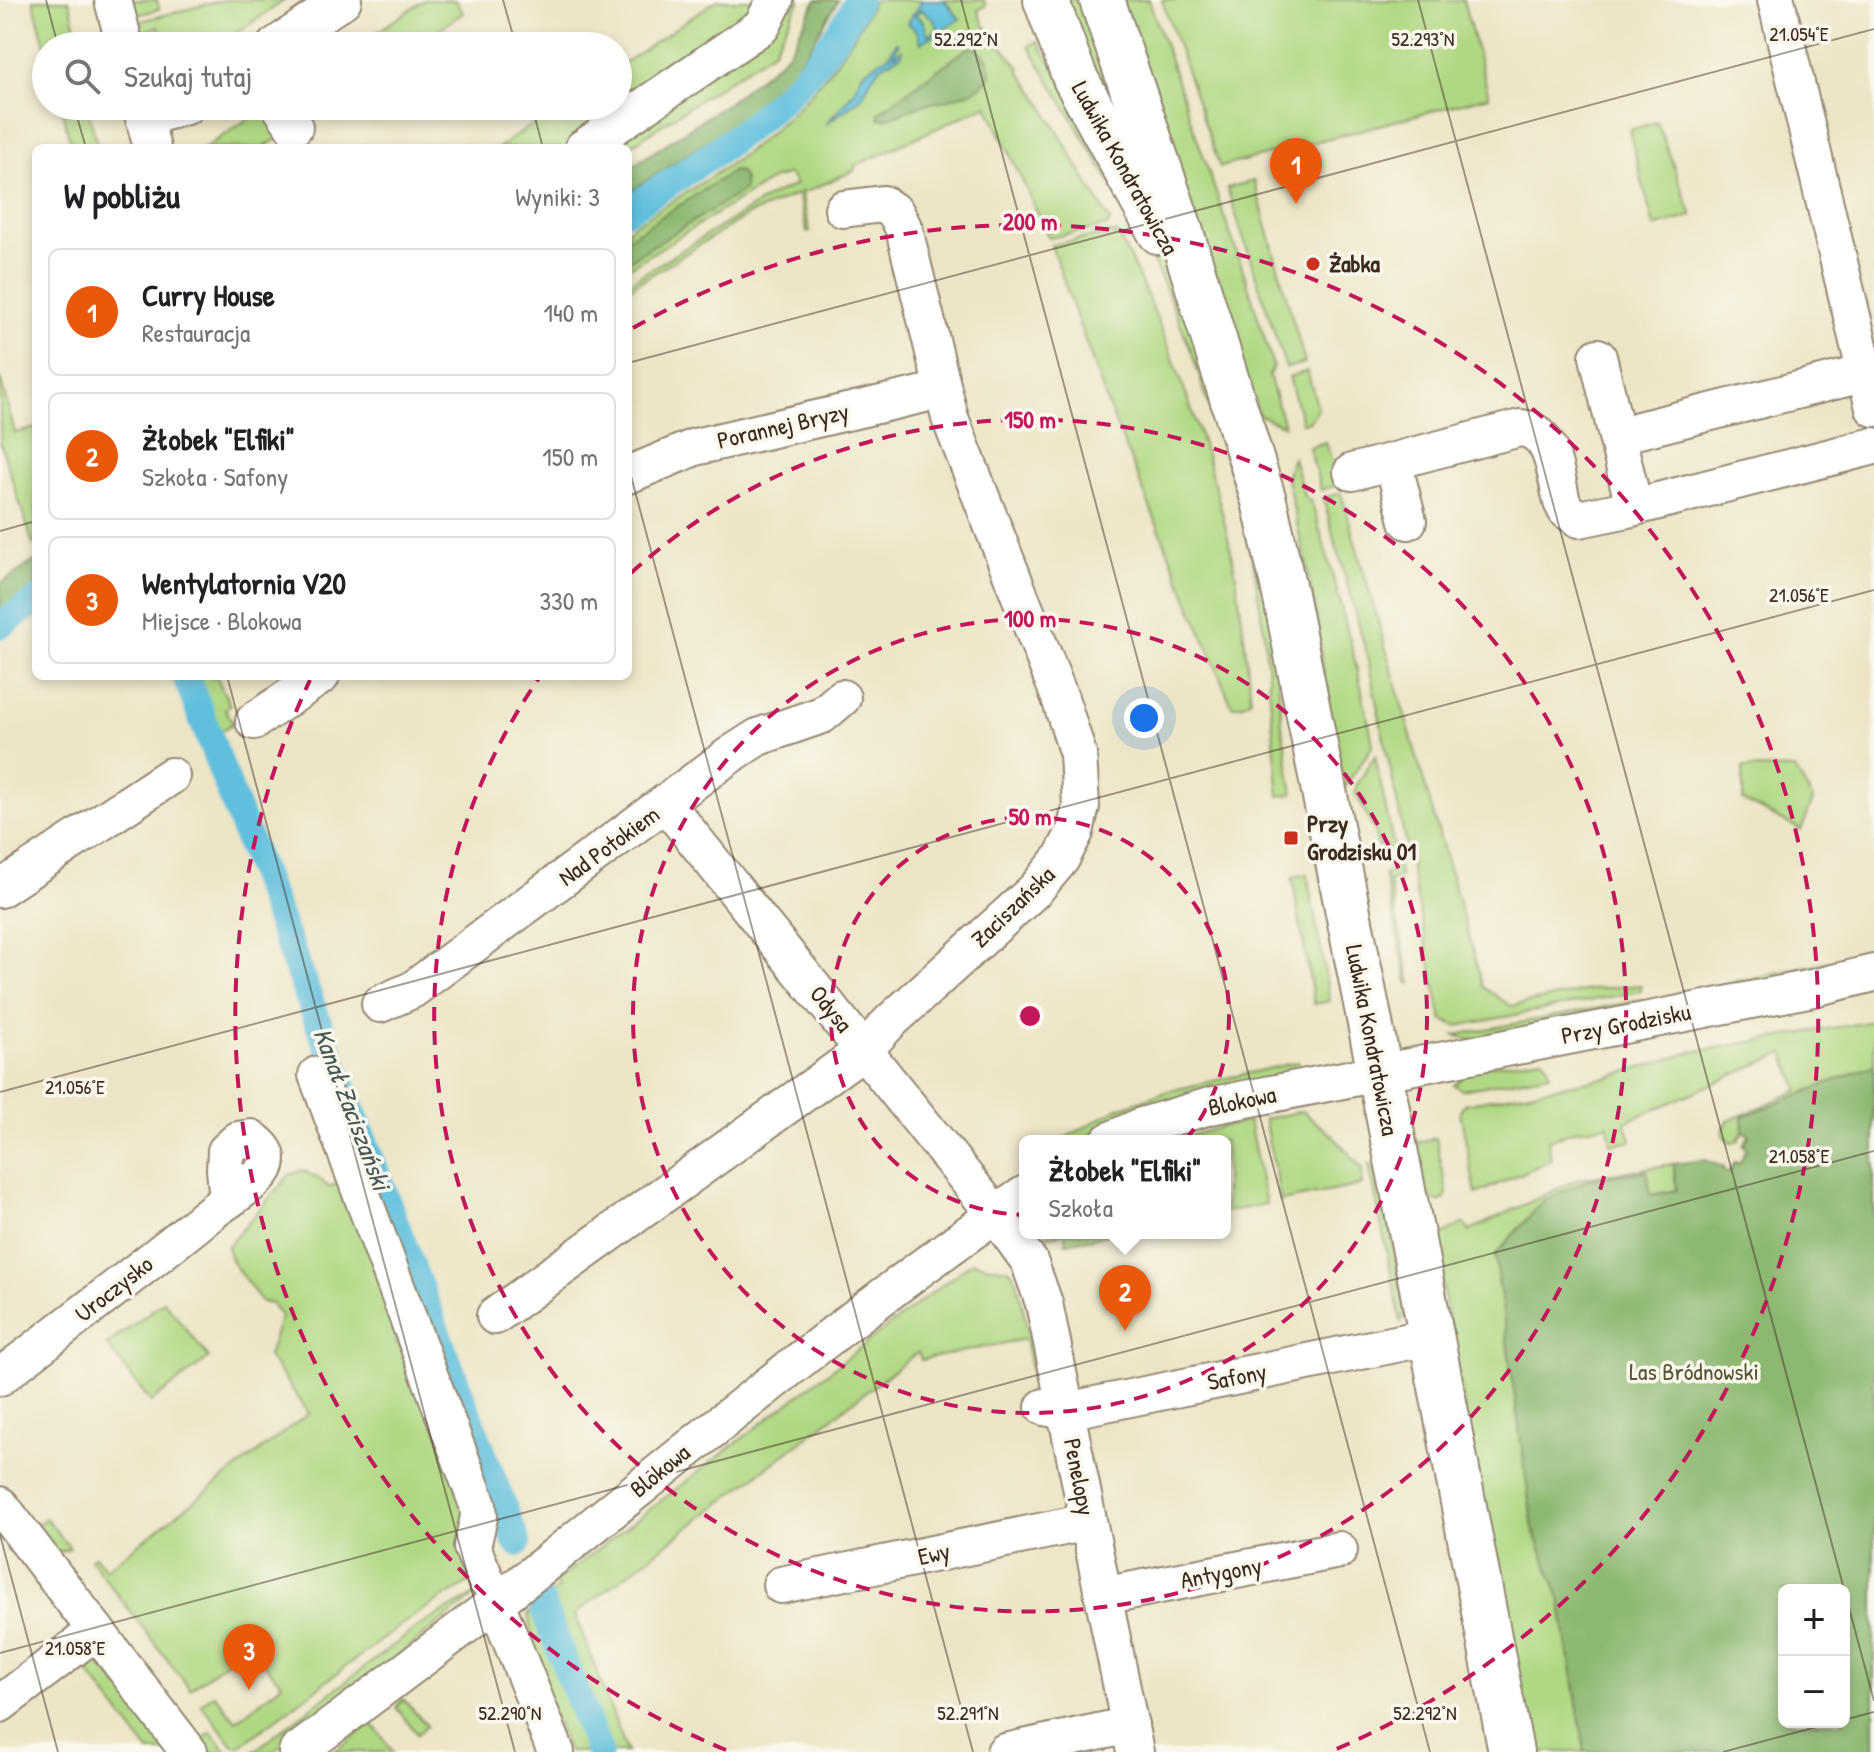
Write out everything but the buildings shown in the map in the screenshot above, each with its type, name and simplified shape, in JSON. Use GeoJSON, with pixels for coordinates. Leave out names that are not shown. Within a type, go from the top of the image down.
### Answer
{"type":"FeatureCollection","features":[{"type":"Feature","properties":{"kind":"main road","name":"Ludwika Kondratowicza"},"geometry":{"type":"LineString","coordinates":[[1046,0],[1075,78],[1179,267],[1211,334]]}},
{"type":"Feature","properties":{"kind":"main road","name":"Ludwika Kondratowicza"},"geometry":{"type":"LineString","coordinates":[[1102,0],[1179,226],[1271,533],[1511,1752]]}},
{"type":"Feature","properties":{"kind":"street"},"geometry":{"type":"LineString","coordinates":[[113,0],[121,32]]}},
{"type":"Feature","properties":{"kind":"street"},"geometry":{"type":"LineString","coordinates":[[296,32],[343,0]]}},
{"type":"Feature","properties":{"kind":"street"},"geometry":{"type":"LineString","coordinates":[[632,115],[762,26],[775,0]]}},
{"type":"Feature","properties":{"kind":"street"},"geometry":{"type":"LineString","coordinates":[[1776,0],[1874,408]]}},
{"type":"Feature","properties":{"kind":"street"},"geometry":{"type":"LineString","coordinates":[[589,144],[624,120]]}},
{"type":"Feature","properties":{"kind":"street","name":"Zaciszańska"},"geometry":{"type":"LineString","coordinates":[[495,1316],[864,1050],[890,1022],[1035,890],[1061,859],[1075,832],[1081,806],[1078,754],[1060,698],[950,418],[917,273],[899,217],[892,209],[879,203],[843,209]]}},
{"type":"Feature","properties":{"kind":"street"},"geometry":{"type":"LineString","coordinates":[[1598,357],[1634,507]]}},
{"type":"Feature","properties":{"kind":"street"},"geometry":{"type":"LineString","coordinates":[[1639,430],[1866,373]]}},
{"type":"Feature","properties":{"kind":"street","name":"Porannej Bryzy"},"geometry":{"type":"LineString","coordinates":[[632,473],[695,447],[942,390]]}},
{"type":"Feature","properties":{"kind":"street"},"geometry":{"type":"LineString","coordinates":[[1352,472],[1520,428],[1531,429],[1546,441],[1562,502],[1572,516],[1586,518],[1874,447]]}},
{"type":"Feature","properties":{"kind":"street"},"geometry":{"type":"LineString","coordinates":[[1393,462],[1408,521]]}},
{"type":"Feature","properties":{"kind":"street"},"geometry":{"type":"LineString","coordinates":[[254,721],[315,680]]}},
{"type":"Feature","properties":{"kind":"street","name":"Nad Potokiem"},"geometry":{"type":"LineString","coordinates":[[380,1004],[412,990],[730,755],[758,737],[822,715],[842,698]]}},
{"type":"Feature","properties":{"kind":"street"},"geometry":{"type":"LineString","coordinates":[[0,889],[171,776]]}},
{"type":"Feature","properties":{"kind":"street","name":"Odysa"},"geometry":{"type":"LineString","coordinates":[[666,804],[995,1214]]}},
{"type":"Feature","properties":{"kind":"street","name":"Przy Grodzisku"},"geometry":{"type":"LineString","coordinates":[[1378,1072],[1798,991],[1874,973]]}},
{"type":"Feature","properties":{"kind":"street","name":"Blokowa"},"geometry":{"type":"LineString","coordinates":[[1122,1135],[1210,1106],[1378,1072]]}},
{"type":"Feature","properties":{"kind":"street"},"geometry":{"type":"LineString","coordinates":[[317,1075],[478,1505],[479,1517],[472,1547],[556,1752]]}},
{"type":"Feature","properties":{"kind":"street","name":"Blokowa"},"geometry":{"type":"LineString","coordinates":[[297,1752],[491,1591],[1019,1198]]}},
{"type":"Feature","properties":{"kind":"street","name":"Uroczysko"},"geometry":{"type":"LineString","coordinates":[[0,1377],[228,1200]]}},
{"type":"Feature","properties":{"kind":"street","name":"Penelopy"},"geometry":{"type":"LineString","coordinates":[[995,1214],[1029,1261],[1038,1282],[1055,1409],[1088,1522],[1133,1738]]}},
{"type":"Feature","properties":{"kind":"street","name":"Safony"},"geometry":{"type":"LineString","coordinates":[[1055,1409],[1430,1337]]}},
{"type":"Feature","properties":{"kind":"street"},"geometry":{"type":"LineString","coordinates":[[0,1505],[189,1752]]}},
{"type":"Feature","properties":{"kind":"street","name":"Ewy"},"geometry":{"type":"LineString","coordinates":[[781,1585],[1088,1522]]}},
{"type":"Feature","properties":{"kind":"street","name":"Antygony"},"geometry":{"type":"LineString","coordinates":[[1103,1596],[1339,1550]]}},
{"type":"Feature","properties":{"kind":"street"},"geometry":{"type":"LineString","coordinates":[[0,1704],[96,1631]]}},
{"type":"Feature","properties":{"kind":"street"},"geometry":{"type":"LineString","coordinates":[[1005,1752],[1133,1738]]}},
{"type":"Feature","properties":{"kind":"green space"},"geometry":{"type":"Polygon","coordinates":[[[33,0],[69,0],[77,32],[41,32],[33,0]]]}},
{"type":"Feature","properties":{"kind":"green space"},"geometry":{"type":"Polygon","coordinates":[[[131,0],[157,0],[159,9],[135,16],[131,0]]]}},
{"type":"Feature","properties":{"kind":"green space"},"geometry":{"type":"Polygon","coordinates":[[[223,0],[285,0],[238,32],[160,32],[159,27],[140,32],[137,22],[223,0]]]}},
{"type":"Feature","properties":{"kind":"green space"},"geometry":{"type":"Polygon","coordinates":[[[424,0],[455,0],[463,13],[435,32],[377,32],[424,0]]]}},
{"type":"Feature","properties":{"kind":"green space"},"geometry":{"type":"Polygon","coordinates":[[[717,0],[766,0],[760,13],[632,103],[632,58],[717,0]]]}},
{"type":"Feature","properties":{"kind":"green space"},"geometry":{"type":"Polygon","coordinates":[[[785,0],[800,0],[773,51],[632,145],[602,144],[785,0]]]}},
{"type":"Feature","properties":{"kind":"green space"},"geometry":{"type":"Polygon","coordinates":[[[816,0],[838,0],[810,46],[773,90],[734,123],[632,190],[632,166],[729,102],[781,60],[792,47],[816,0]]]}},
{"type":"Feature","properties":{"kind":"green space"},"geometry":{"type":"Polygon","coordinates":[[[874,0],[984,0],[986,6],[978,10],[984,25],[1020,68],[1110,221],[1108,226],[1049,238],[987,105],[855,166],[855,170],[801,192],[810,231],[807,232],[798,194],[748,215],[632,287],[632,281],[774,194],[796,185],[789,174],[773,179],[632,266],[632,226],[723,169],[789,116],[837,62],[874,0]]]}},
{"type":"Feature","properties":{"kind":"green space"},"geometry":{"type":"Polygon","coordinates":[[[1061,0],[1079,0],[1156,193],[1061,0]]]}},
{"type":"Feature","properties":{"kind":"green space"},"geometry":{"type":"Polygon","coordinates":[[[1114,0],[1149,0],[1247,282],[1273,366],[1269,375],[1284,426],[1259,415],[1114,0]]]}},
{"type":"Feature","properties":{"kind":"green space"},"geometry":{"type":"Polygon","coordinates":[[[1162,0],[1463,0],[1489,96],[1220,167],[1162,0]]]}},
{"type":"Feature","properties":{"kind":"green space"},"geometry":{"type":"Polygon","coordinates":[[[1038,41],[1160,253],[1190,318],[1272,607],[1282,726],[1293,794],[1279,796],[1264,631],[1253,562],[1233,480],[1192,353],[1166,289],[1130,215],[1029,46],[1038,41]]]}},
{"type":"Feature","properties":{"kind":"green space"},"geometry":{"type":"Polygon","coordinates":[[[968,48],[977,48],[989,61],[991,74],[985,82],[957,97],[915,107],[892,117],[879,118],[879,112],[968,48]]]}},
{"type":"Feature","properties":{"kind":"green space"},"geometry":{"type":"Polygon","coordinates":[[[65,120],[91,120],[97,144],[71,144],[65,120]]]}},
{"type":"Feature","properties":{"kind":"green space"},"geometry":{"type":"Polygon","coordinates":[[[246,120],[272,120],[283,135],[269,144],[211,144],[246,120]]]}},
{"type":"Feature","properties":{"kind":"green space"},"geometry":{"type":"Polygon","coordinates":[[[539,120],[608,120],[574,144],[504,144],[539,120]]]}},
{"type":"Feature","properties":{"kind":"green space"},"geometry":{"type":"Polygon","coordinates":[[[1657,122],[1692,216],[1654,227],[1629,130],[1657,122]]]}},
{"type":"Feature","properties":{"kind":"green space"},"geometry":{"type":"Polygon","coordinates":[[[733,171],[740,172],[743,177],[743,191],[632,259],[632,235],[733,171]]]}},
{"type":"Feature","properties":{"kind":"green space"},"geometry":{"type":"Polygon","coordinates":[[[1254,181],[1305,363],[1286,368],[1227,188],[1254,181]]]}},
{"type":"Feature","properties":{"kind":"green space"},"geometry":{"type":"Polygon","coordinates":[[[1118,234],[1155,313],[1187,396],[1214,482],[1242,616],[1251,699],[1243,704],[1232,706],[1108,405],[1051,245],[1118,234]]]}},
{"type":"Feature","properties":{"kind":"green space"},"geometry":{"type":"Polygon","coordinates":[[[1307,371],[1318,408],[1310,421],[1302,423],[1289,377],[1307,371]]]}},
{"type":"Feature","properties":{"kind":"green space"},"geometry":{"type":"Polygon","coordinates":[[[0,378],[15,433],[32,429],[32,541],[0,442],[0,378]]]}},
{"type":"Feature","properties":{"kind":"green space"},"geometry":{"type":"Polygon","coordinates":[[[1326,442],[1339,485],[1321,490],[1309,447],[1326,442]]]}},
{"type":"Feature","properties":{"kind":"green space"},"geometry":{"type":"Polygon","coordinates":[[[1293,458],[1304,496],[1312,503],[1329,563],[1373,745],[1345,787],[1329,712],[1313,596],[1287,479],[1293,458]]]}},
{"type":"Feature","properties":{"kind":"green space"},"geometry":{"type":"Polygon","coordinates":[[[1341,493],[1483,987],[1511,1006],[1594,989],[1641,985],[1641,991],[1457,1026],[1442,1020],[1366,651],[1323,498],[1341,493]]]}},
{"type":"Feature","properties":{"kind":"green space"},"geometry":{"type":"Polygon","coordinates":[[[32,563],[32,589],[0,610],[0,584],[32,563]]]}},
{"type":"Feature","properties":{"kind":"green space"},"geometry":{"type":"Polygon","coordinates":[[[195,680],[218,680],[230,705],[225,709],[233,723],[216,735],[195,680]]]}},
{"type":"Feature","properties":{"kind":"green space"},"geometry":{"type":"Polygon","coordinates":[[[1375,756],[1400,878],[1389,881],[1411,984],[1408,982],[1384,874],[1392,871],[1386,845],[1378,846],[1374,830],[1356,793],[1356,786],[1375,756]]]}},
{"type":"Feature","properties":{"kind":"green space"},"geometry":{"type":"Polygon","coordinates":[[[1743,768],[1795,769],[1813,800],[1801,830],[1743,801],[1743,768]]]}},
{"type":"Feature","properties":{"kind":"green space"},"geometry":{"type":"Polygon","coordinates":[[[1307,874],[1330,1001],[1314,1004],[1292,877],[1307,874]]]}},
{"type":"Feature","properties":{"kind":"green space"},"geometry":{"type":"Polygon","coordinates":[[[1874,952],[1874,959],[1682,1001],[1680,993],[1874,952]]]}},
{"type":"Feature","properties":{"kind":"green space"},"geometry":{"type":"Polygon","coordinates":[[[1642,1000],[1643,1005],[1470,1040],[1455,1035],[1642,1000]]]}},
{"type":"Feature","properties":{"kind":"green space"},"geometry":{"type":"Polygon","coordinates":[[[1874,1021],[1874,1065],[1743,1117],[1743,1131],[1737,1142],[1732,1143],[1724,1137],[1723,1130],[1728,1121],[1799,1090],[1784,1053],[1625,1122],[1631,1139],[1629,1142],[1611,1144],[1608,1125],[1576,1130],[1548,1140],[1551,1160],[1476,1194],[1460,1112],[1464,1104],[1605,1078],[1692,1052],[1874,1021]]]}},
{"type":"Feature","properties":{"kind":"green space"},"geometry":{"type":"Polygon","coordinates":[[[1542,1058],[1550,1074],[1462,1090],[1454,1085],[1474,1068],[1542,1058]]]}},
{"type":"Feature","properties":{"kind":"green space"},"geometry":{"type":"Polygon","coordinates":[[[1298,1062],[1303,1072],[1135,1115],[1093,1135],[1071,1135],[1119,1108],[1169,1091],[1298,1062]]]}},
{"type":"Feature","properties":{"kind":"green space","name":"Las Bródnowski"},"geometry":{"type":"Polygon","coordinates":[[[1874,1065],[1874,1752],[1585,1752],[1560,1598],[1533,1528],[1495,1255],[1544,1200],[1590,1179],[1647,1171],[1651,1195],[1677,1190],[1673,1164],[1704,1160],[1724,1167],[1723,1170],[1729,1173],[1735,1162],[1739,1164],[1747,1148],[1743,1146],[1749,1135],[1743,1131],[1742,1117],[1874,1065]]]}},
{"type":"Feature","properties":{"kind":"green space"},"geometry":{"type":"Polygon","coordinates":[[[1302,1111],[1333,1136],[1362,1168],[1362,1185],[1281,1201],[1264,1119],[1302,1111]]]}},
{"type":"Feature","properties":{"kind":"green space"},"geometry":{"type":"Polygon","coordinates":[[[1249,1122],[1266,1204],[1231,1211],[1231,1135],[1193,1135],[1249,1122]]]}},
{"type":"Feature","properties":{"kind":"green space"},"geometry":{"type":"Polygon","coordinates":[[[1436,1138],[1447,1193],[1445,1199],[1438,1202],[1431,1198],[1423,1185],[1418,1142],[1436,1138]]]}},
{"type":"Feature","properties":{"kind":"green space"},"geometry":{"type":"Polygon","coordinates":[[[1369,1164],[1380,1175],[1405,1314],[1401,1322],[1369,1164]]]}},
{"type":"Feature","properties":{"kind":"green space"},"geometry":{"type":"Polygon","coordinates":[[[1673,1164],[1677,1190],[1650,1195],[1646,1171],[1590,1179],[1544,1200],[1495,1255],[1533,1528],[1560,1598],[1585,1752],[1526,1752],[1435,1245],[1443,1235],[1464,1223],[1469,1231],[1578,1179],[1673,1164]]]}},
{"type":"Feature","properties":{"kind":"green space"},"geometry":{"type":"Polygon","coordinates":[[[302,1170],[328,1187],[343,1182],[409,1331],[395,1341],[404,1351],[471,1512],[474,1580],[413,1616],[239,1747],[234,1746],[201,1704],[214,1694],[236,1721],[282,1684],[248,1645],[190,1689],[90,1559],[95,1556],[106,1569],[309,1413],[268,1356],[281,1316],[272,1304],[262,1302],[232,1262],[227,1247],[289,1175],[302,1170]]]}},
{"type":"Feature","properties":{"kind":"green space"},"geometry":{"type":"Polygon","coordinates":[[[1066,1239],[1086,1239],[1066,1243],[1066,1239]]]}},
{"type":"Feature","properties":{"kind":"green space"},"geometry":{"type":"Polygon","coordinates":[[[972,1262],[1010,1270],[1017,1280],[1039,1384],[1034,1385],[1025,1339],[921,1360],[918,1352],[575,1614],[627,1752],[568,1752],[526,1645],[532,1639],[528,1614],[558,1588],[555,1582],[972,1262]]]}},
{"type":"Feature","properties":{"kind":"green space"},"geometry":{"type":"Polygon","coordinates":[[[164,1301],[209,1358],[151,1402],[107,1345],[164,1301]]]}},
{"type":"Feature","properties":{"kind":"green space"},"geometry":{"type":"Polygon","coordinates":[[[46,1518],[70,1548],[52,1555],[31,1529],[46,1518]]]}},
{"type":"Feature","properties":{"kind":"green space"},"geometry":{"type":"Polygon","coordinates":[[[481,1591],[273,1752],[253,1752],[419,1626],[481,1591]]]}},
{"type":"Feature","properties":{"kind":"green space"},"geometry":{"type":"Polygon","coordinates":[[[90,1653],[175,1752],[149,1752],[77,1657],[90,1653]]]}},
{"type":"Feature","properties":{"kind":"green space"},"geometry":{"type":"Polygon","coordinates":[[[403,1699],[427,1726],[417,1734],[396,1707],[403,1699]]]}},
{"type":"Feature","properties":{"kind":"green space"},"geometry":{"type":"Polygon","coordinates":[[[372,1723],[393,1752],[334,1752],[372,1723]]]}},
{"type":"Feature","properties":{"kind":"green space"},"geometry":{"type":"Polygon","coordinates":[[[211,1732],[227,1752],[204,1752],[197,1743],[211,1732]]]}},
{"type":"Feature","properties":{"kind":"water"},"geometry":{"type":"Polygon","coordinates":[[[922,0],[944,0],[960,19],[921,43],[917,31],[908,23],[922,0]],[[920,9],[916,15],[923,21],[928,35],[939,29],[933,19],[920,9]]]}},
{"type":"Feature","properties":{"kind":"water"},"geometry":{"type":"Polygon","coordinates":[[[897,42],[899,44],[893,55],[902,50],[902,54],[880,67],[862,97],[826,124],[853,93],[863,72],[888,56],[897,42]]]}},
{"type":"Feature","properties":{"kind":"waterway"},"geometry":{"type":"LineString","coordinates":[[632,207],[727,144],[786,95],[813,67],[858,0]]}},
{"type":"Feature","properties":{"kind":"waterway"},"geometry":{"type":"LineString","coordinates":[[0,625],[32,604]]}},
{"type":"Feature","properties":{"kind":"waterway","name":"Kanał Zaciszański"},"geometry":{"type":"LineString","coordinates":[[188,680],[517,1543]]}},
{"type":"Feature","properties":{"kind":"waterway","name":"Kanał Zaciszański"},"geometry":{"type":"LineString","coordinates":[[542,1604],[599,1752]]}},
{"type":"Feature","properties":{"kind":"place","name":"Curry House"},"geometry":{"type":"Point","coordinates":[1296,204]}},
{"type":"Feature","properties":{"kind":"place","name":"Żabka"},"geometry":{"type":"Point","coordinates":[1313,264]}},
{"type":"Feature","properties":{"kind":"place","name":"Przy Grodzisku 01"},"geometry":{"type":"Point","coordinates":[1291,838]}},
{"type":"Feature","properties":{"kind":"place","name":"Żłobek \"Elfiki\""},"geometry":{"type":"Point","coordinates":[1125,1331]}},
{"type":"Feature","properties":{"kind":"place","name":"Wentylatornia V20"},"geometry":{"type":"Point","coordinates":[249,1690]}}]}
